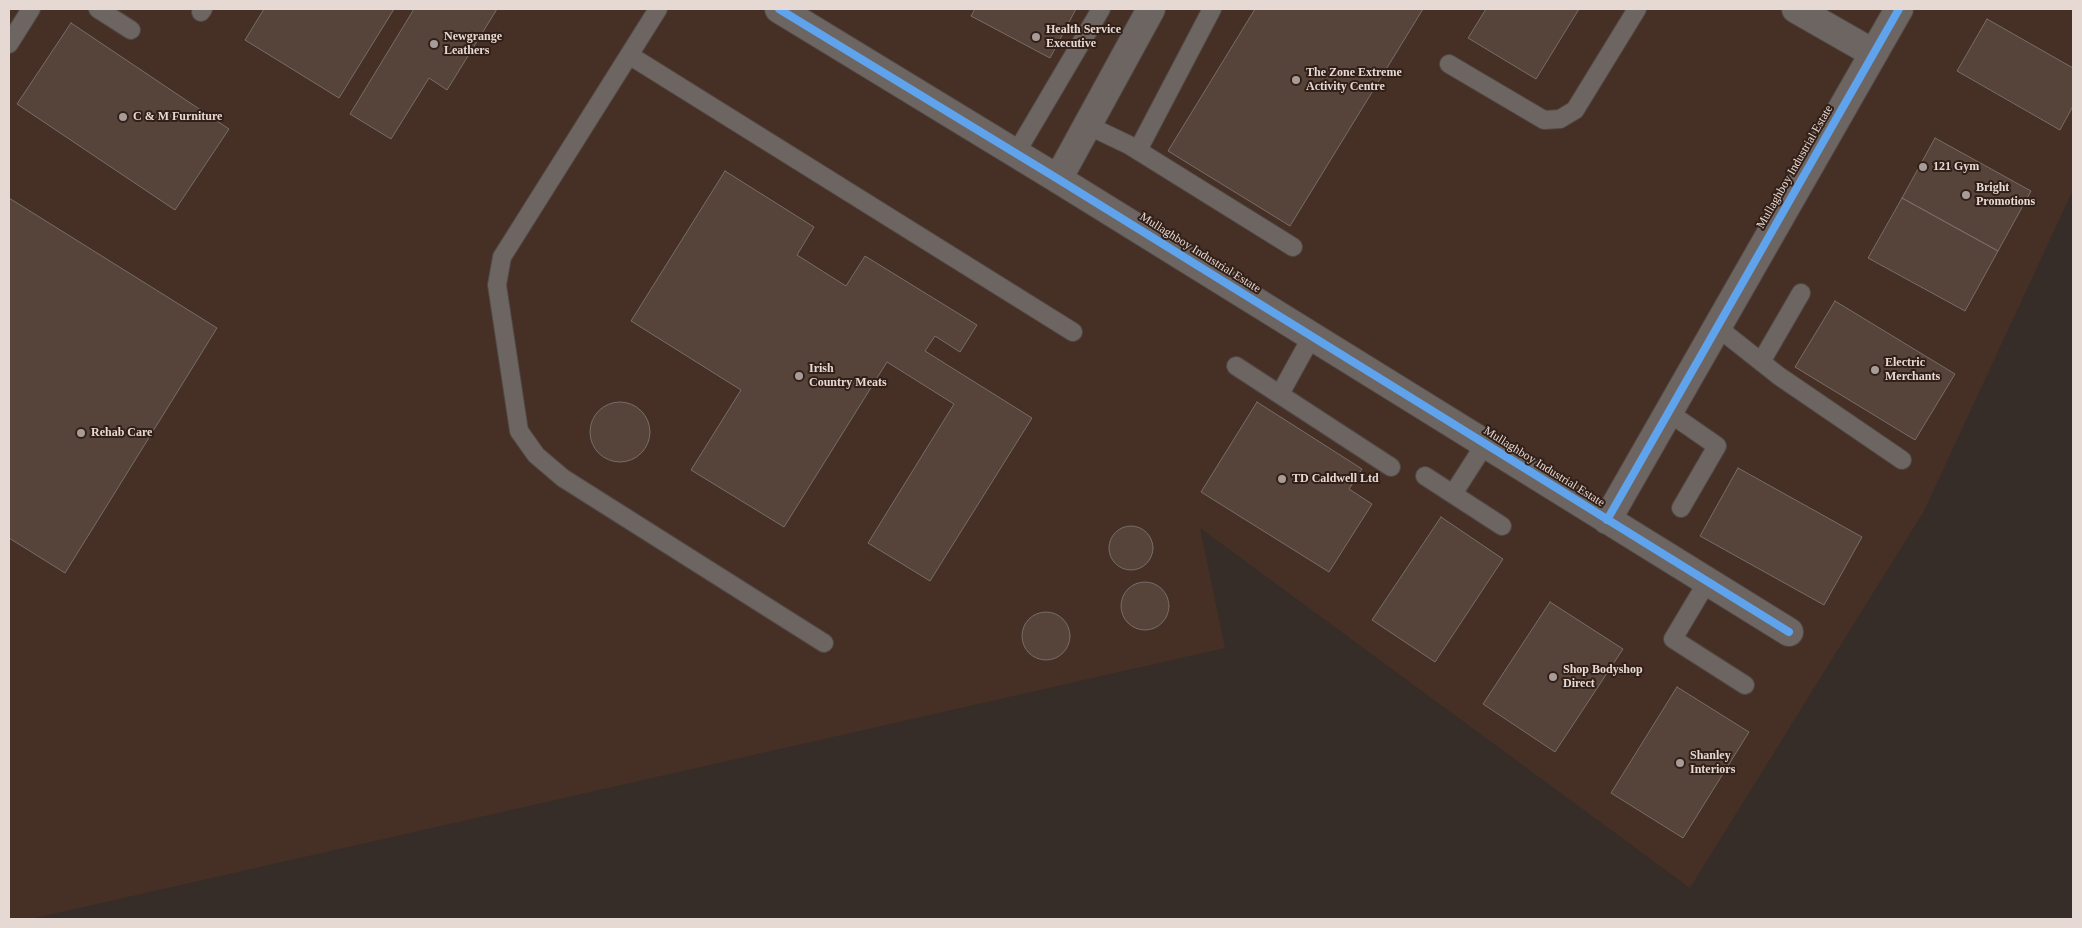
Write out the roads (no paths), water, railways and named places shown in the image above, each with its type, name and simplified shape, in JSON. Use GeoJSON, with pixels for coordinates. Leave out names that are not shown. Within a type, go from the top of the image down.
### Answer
{"type":"FeatureCollection","features":[{"type":"Feature","properties":{"kind":"street","name":"Mullaghboy Industrial Estate"},"geometry":{"type":"LineString","coordinates":[[779,9],[1016,153],[1789,632]]}},
{"type":"Feature","properties":{"kind":"street"},"geometry":{"type":"LineString","coordinates":[[1058,179],[1151,9]]}},
{"type":"Feature","properties":{"kind":"street"},"geometry":{"type":"LineString","coordinates":[[1796,9],[1873,53]]}},
{"type":"Feature","properties":{"kind":"street","name":"Mullaghboy Industrial Estate"},"geometry":{"type":"LineString","coordinates":[[1607,520],[1899,9]]}},
{"type":"Feature","properties":{"kind":"lane"},"geometry":{"type":"LineString","coordinates":[[9,44],[31,9]]}},
{"type":"Feature","properties":{"kind":"lane"},"geometry":{"type":"LineString","coordinates":[[98,9],[130,30]]}},
{"type":"Feature","properties":{"kind":"lane"},"geometry":{"type":"LineString","coordinates":[[658,9],[502,257],[497,285],[519,431],[536,455],[563,478],[824,643]]}},
{"type":"Feature","properties":{"kind":"lane"},"geometry":{"type":"LineString","coordinates":[[1016,153],[1101,9]]}},
{"type":"Feature","properties":{"kind":"lane"},"geometry":{"type":"LineString","coordinates":[[1138,150],[1212,9]]}},
{"type":"Feature","properties":{"kind":"lane"},"geometry":{"type":"LineString","coordinates":[[1449,64],[1544,120],[1560,119],[1575,110],[1636,9]]}},
{"type":"Feature","properties":{"kind":"lane"},"geometry":{"type":"LineString","coordinates":[[629,55],[1073,332]]}},
{"type":"Feature","properties":{"kind":"lane"},"geometry":{"type":"LineString","coordinates":[[1088,125],[1138,150],[1293,247]]}},
{"type":"Feature","properties":{"kind":"lane"},"geometry":{"type":"LineString","coordinates":[[1761,362],[1800,293]]}},
{"type":"Feature","properties":{"kind":"lane"},"geometry":{"type":"LineString","coordinates":[[1717,327],[1761,362],[1902,460]]}},
{"type":"Feature","properties":{"kind":"lane"},"geometry":{"type":"LineString","coordinates":[[1280,394],[1312,336]]}},
{"type":"Feature","properties":{"kind":"lane"},"geometry":{"type":"LineString","coordinates":[[1236,366],[1392,467]]}},
{"type":"Feature","properties":{"kind":"lane"},"geometry":{"type":"LineString","coordinates":[[1668,412],[1717,446],[1681,508]]}},
{"type":"Feature","properties":{"kind":"lane"},"geometry":{"type":"LineString","coordinates":[[1453,494],[1485,444]]}},
{"type":"Feature","properties":{"kind":"lane"},"geometry":{"type":"LineString","coordinates":[[1425,476],[1502,526]]}},
{"type":"Feature","properties":{"kind":"lane"},"geometry":{"type":"LineString","coordinates":[[1708,582],[1674,639],[1745,685]]}},
{"type":"Feature","properties":{"kind":"place","name":"Health Service Executive"},"geometry":{"type":"Point","coordinates":[1036,37]}},
{"type":"Feature","properties":{"kind":"place","name":"Newgrange Leathers"},"geometry":{"type":"Point","coordinates":[434,44]}},
{"type":"Feature","properties":{"kind":"place","name":"The Zone Extreme Activity Centre"},"geometry":{"type":"Point","coordinates":[1296,80]}},
{"type":"Feature","properties":{"kind":"place","name":"C & M Furniture"},"geometry":{"type":"Point","coordinates":[123,117]}},
{"type":"Feature","properties":{"kind":"place","name":"121 Gym"},"geometry":{"type":"Point","coordinates":[1923,167]}},
{"type":"Feature","properties":{"kind":"place","name":"Bright Promotions"},"geometry":{"type":"Point","coordinates":[1966,195]}},
{"type":"Feature","properties":{"kind":"place","name":"Electric Merchants"},"geometry":{"type":"Point","coordinates":[1875,370]}},
{"type":"Feature","properties":{"kind":"place","name":"Irish Country Meats"},"geometry":{"type":"Point","coordinates":[799,376]}},
{"type":"Feature","properties":{"kind":"place","name":"Rehab Care"},"geometry":{"type":"Point","coordinates":[81,433]}},
{"type":"Feature","properties":{"kind":"place","name":"TD Caldwell Ltd"},"geometry":{"type":"Point","coordinates":[1282,479]}},
{"type":"Feature","properties":{"kind":"place","name":"Shop Bodyshop Direct"},"geometry":{"type":"Point","coordinates":[1553,677]}},
{"type":"Feature","properties":{"kind":"place","name":"Shanley Interiors"},"geometry":{"type":"Point","coordinates":[1680,763]}}]}
